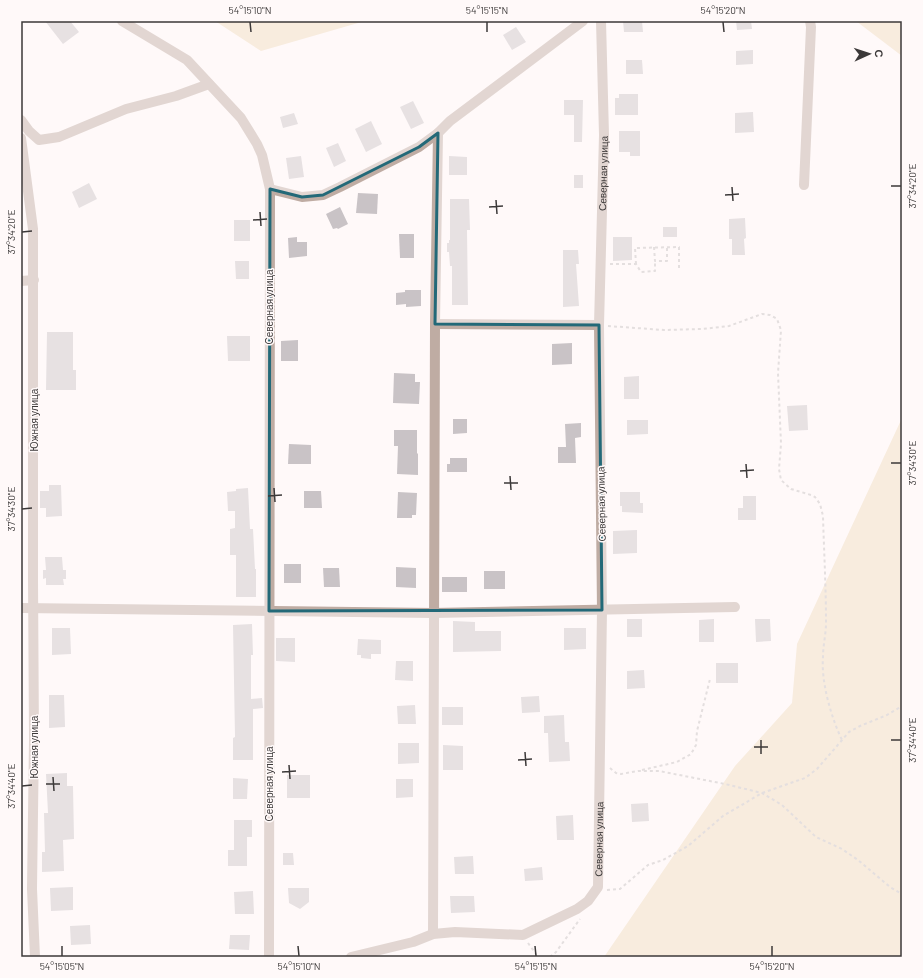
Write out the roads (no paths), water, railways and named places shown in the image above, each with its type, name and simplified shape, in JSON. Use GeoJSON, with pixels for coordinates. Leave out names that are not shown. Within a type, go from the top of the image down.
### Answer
{"type":"FeatureCollection","features":[{"type":"Feature","properties":{"kind":"street","name":"Северная улица"},"geometry":{"type":"LineString","coordinates":[[122,21],[187,60],[241,118],[253,136],[262,155],[270,189],[269,957]]}},
{"type":"Feature","properties":{"kind":"street"},"geometry":{"type":"LineString","coordinates":[[270,189],[302,197],[323,195],[419,147],[438,133],[450,121],[584,21]]}},
{"type":"Feature","properties":{"kind":"street","name":"Северная улица"},"geometry":{"type":"LineString","coordinates":[[351,957],[383,950],[433,934],[455,932],[523,935],[577,909],[588,901],[597,890],[599,881],[599,760],[602,610],[599,325],[604,135],[601,21]]}},
{"type":"Feature","properties":{"kind":"street"},"geometry":{"type":"LineString","coordinates":[[804,185],[811,27],[810,21]]}},
{"type":"Feature","properties":{"kind":"street"},"geometry":{"type":"LineString","coordinates":[[21,120],[29,131],[39,140],[59,137],[126,109],[176,96],[210,84]]}},
{"type":"Feature","properties":{"kind":"street"},"geometry":{"type":"LineString","coordinates":[[433,934],[433,613],[438,133]]}},
{"type":"Feature","properties":{"kind":"street","name":"Южная улица"},"geometry":{"type":"LineString","coordinates":[[21,138],[34,229],[34,739],[32,889],[35,957]]}},
{"type":"Feature","properties":{"kind":"street"},"geometry":{"type":"LineString","coordinates":[[21,281],[34,280]]}},
{"type":"Feature","properties":{"kind":"street"},"geometry":{"type":"LineString","coordinates":[[435,324],[599,325]]}},
{"type":"Feature","properties":{"kind":"street"},"geometry":{"type":"LineString","coordinates":[[21,608],[433,613],[735,607]]}}]}
